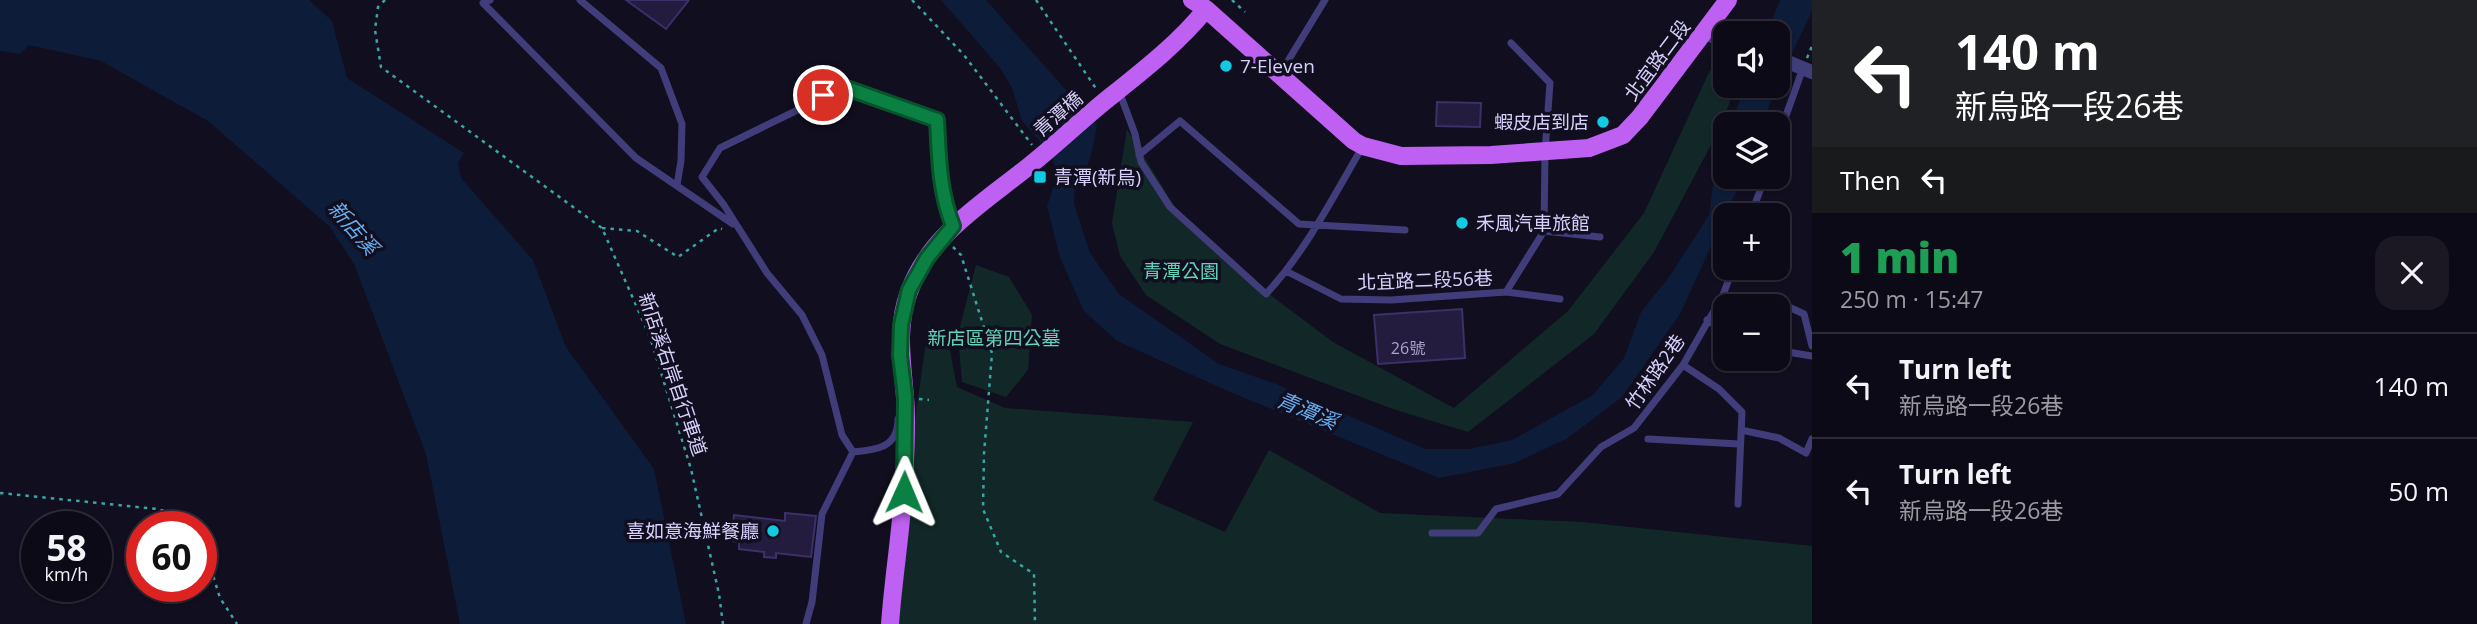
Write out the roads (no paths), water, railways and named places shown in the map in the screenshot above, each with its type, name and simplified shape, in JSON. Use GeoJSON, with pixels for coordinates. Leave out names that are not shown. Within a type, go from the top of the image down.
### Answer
{"type":"FeatureCollection","features":[{"type":"Feature","properties":{"kind":"main road","name":"北宜路二段"},"geometry":{"type":"LineString","coordinates":[[1200,3],[1326,118],[1363,146],[1401,156],[1545,152],[1589,148],[1623,135],[1640,117],[1728,0]]}},
{"type":"Feature","properties":{"kind":"main road","name":"青潭橋"},"geometry":{"type":"LineString","coordinates":[[890,624],[904,492],[905,397],[900,355],[901,325],[909,290],[927,258],[948,232],[1191,28],[1200,3]]}},
{"type":"Feature","properties":{"kind":"street"},"geometry":{"type":"LineString","coordinates":[[1704,33],[1713,36]]}},
{"type":"Feature","properties":{"kind":"lane"},"geometry":{"type":"LineString","coordinates":[[490,0],[483,3],[636,158],[737,226]]}},
{"type":"Feature","properties":{"kind":"lane"},"geometry":{"type":"LineString","coordinates":[[580,0],[661,68],[681,124],[681,161],[677,184]]}},
{"type":"Feature","properties":{"kind":"lane"},"geometry":{"type":"LineString","coordinates":[[1280,75],[1325,0]]}},
{"type":"Feature","properties":{"kind":"lane"},"geometry":{"type":"LineString","coordinates":[[1511,43],[1550,83],[1545,152],[1544,231],[1600,237]]}},
{"type":"Feature","properties":{"kind":"lane"},"geometry":{"type":"LineString","coordinates":[[1788,112],[1804,68]]}},
{"type":"Feature","properties":{"kind":"lane"},"geometry":{"type":"LineString","coordinates":[[853,452],[842,435],[821,355],[802,315],[767,273],[702,177],[720,148],[808,105],[838,85],[937,120],[941,184],[948,232]]}},
{"type":"Feature","properties":{"kind":"lane"},"geometry":{"type":"LineString","coordinates":[[1112,96],[1135,134],[1141,162],[1170,207],[1266,294],[1286,271],[1318,225],[1363,146]]}},
{"type":"Feature","properties":{"kind":"lane"},"geometry":{"type":"LineString","coordinates":[[1139,155],[1180,121],[1299,224],[1405,230]]}},
{"type":"Feature","properties":{"kind":"lane","name":"北宜路二段56巷"},"geometry":{"type":"LineString","coordinates":[[1286,271],[1341,299],[1391,300],[1506,292],[1544,231]]}},
{"type":"Feature","properties":{"kind":"lane"},"geometry":{"type":"LineString","coordinates":[[1506,292],[1560,299]]}},
{"type":"Feature","properties":{"kind":"lane"},"geometry":{"type":"LineString","coordinates":[[1790,308],[1804,314],[1812,346]]}},
{"type":"Feature","properties":{"kind":"lane","name":"竹林路2巷"},"geometry":{"type":"LineString","coordinates":[[1432,533],[1478,533],[1496,509],[1558,494],[1601,447],[1634,428],[1683,365],[1713,311]]}},
{"type":"Feature","properties":{"kind":"lane"},"geometry":{"type":"LineString","coordinates":[[1707,320],[1713,323]]}},
{"type":"Feature","properties":{"kind":"lane"},"geometry":{"type":"LineString","coordinates":[[1790,352],[1812,356]]}},
{"type":"Feature","properties":{"kind":"lane"},"geometry":{"type":"LineString","coordinates":[[853,452],[876,450],[890,442],[898,426],[900,355]]}},
{"type":"Feature","properties":{"kind":"lane"},"geometry":{"type":"LineString","coordinates":[[1683,365],[1719,389],[1742,412],[1738,504]]}},
{"type":"Feature","properties":{"kind":"lane"},"geometry":{"type":"LineString","coordinates":[[1741,430],[1779,438],[1806,453],[1812,439]]}},
{"type":"Feature","properties":{"kind":"lane"},"geometry":{"type":"LineString","coordinates":[[1648,439],[1739,444]]}},
{"type":"Feature","properties":{"kind":"lane"},"geometry":{"type":"LineString","coordinates":[[806,624],[812,602],[822,514],[853,452]]}},
{"type":"Feature","properties":{"kind":"water","name":"新店溪"},"geometry":{"type":"Polygon","coordinates":[[[0,0],[309,0],[332,21],[347,78],[464,153],[458,163],[461,178],[533,260],[566,347],[654,469],[686,624],[460,624],[426,454],[354,264],[329,226],[208,121],[101,61],[29,45],[20,54],[0,51],[0,0]]]}},
{"type":"Feature","properties":{"kind":"water","name":"青潭溪"},"geometry":{"type":"Polygon","coordinates":[[[941,0],[986,0],[1097,125],[1088,164],[1075,183],[1074,204],[1090,253],[1119,294],[1219,364],[1276,384],[1425,449],[1469,449],[1512,440],[1593,395],[1624,358],[1641,312],[1669,277],[1709,215],[1713,185],[1713,189],[1737,189],[1731,203],[1713,203],[1713,242],[1680,314],[1622,397],[1568,438],[1515,463],[1439,478],[1230,392],[1117,341],[1084,311],[1060,258],[1047,206],[1057,176],[1052,155],[1022,121],[1012,88],[1000,68],[941,0]]]}},
{"type":"Feature","properties":{"kind":"water"},"geometry":{"type":"Polygon","coordinates":[[[1780,0],[1812,0],[1812,11],[1790,58],[1790,21],[1772,21],[1780,0]]]}},
{"type":"Feature","properties":{"kind":"water"},"geometry":{"type":"Polygon","coordinates":[[[1741,98],[1772,98],[1767,112],[1735,112],[1741,98]]]}},
{"type":"Feature","properties":{"kind":"place","name":"7-Eleven"},"geometry":{"type":"Point","coordinates":[1226,66]}},
{"type":"Feature","properties":{"kind":"place","name":"蝦皮店到店"},"geometry":{"type":"Point","coordinates":[1603,122]}},
{"type":"Feature","properties":{"kind":"place","name":"青潭(新烏)"},"geometry":{"type":"Point","coordinates":[1040,177]}},
{"type":"Feature","properties":{"kind":"place","name":"禾風汽車旅館"},"geometry":{"type":"Point","coordinates":[1462,223]}},
{"type":"Feature","properties":{"kind":"place","name":"喜如意海鮮餐廳"},"geometry":{"type":"Point","coordinates":[773,531]}},
{"type":"Feature","properties":{"kind":"park label","name":"青潭公園"},"geometry":{"type":"Point","coordinates":[1181,271]}},
{"type":"Feature","properties":{"kind":"park label","name":"新店區第四公墓"},"geometry":{"type":"Point","coordinates":[994,338]}}]}
